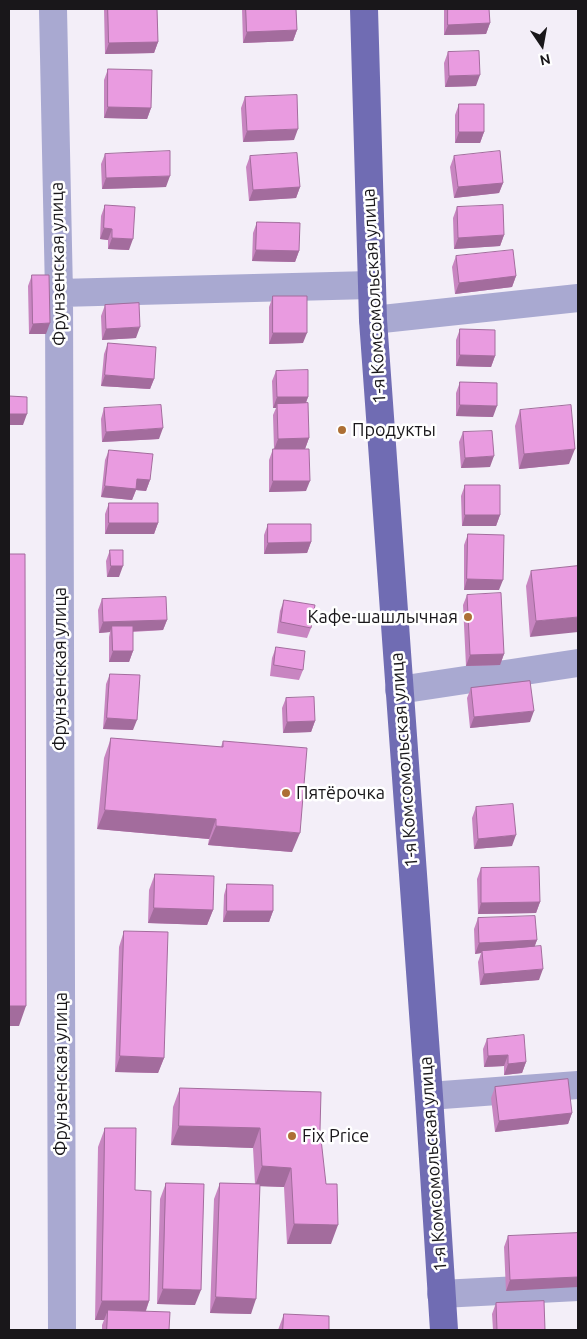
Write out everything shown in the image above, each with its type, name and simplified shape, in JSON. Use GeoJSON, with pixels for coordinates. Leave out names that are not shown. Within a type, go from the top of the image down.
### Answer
{"type":"FeatureCollection","features":[{"type":"Feature","properties":{"kind":"main road","name":"1-я Комсомольская улица"},"geometry":{"type":"LineString","coordinates":[[364,9],[373,320],[444,1330]]}},
{"type":"Feature","properties":{"kind":"street","name":"Фрунзенская улица"},"geometry":{"type":"LineString","coordinates":[[53,9],[59,293],[62,1330]]}},
{"type":"Feature","properties":{"kind":"street"},"geometry":{"type":"LineString","coordinates":[[59,293],[371,285]]}},
{"type":"Feature","properties":{"kind":"street"},"geometry":{"type":"LineString","coordinates":[[373,320],[578,298]]}},
{"type":"Feature","properties":{"kind":"street"},"geometry":{"type":"LineString","coordinates":[[399,690],[578,663]]}},
{"type":"Feature","properties":{"kind":"street"},"geometry":{"type":"LineString","coordinates":[[429,1096],[578,1085]]}},
{"type":"Feature","properties":{"kind":"street"},"geometry":{"type":"LineString","coordinates":[[441,1294],[578,1287]]}},
{"type":"Feature","properties":{"kind":"building"},"geometry":{"type":"Polygon","coordinates":[[[108,9],[157,9],[158,42],[109,43],[108,9]]]}},
{"type":"Feature","properties":{"kind":"building"},"geometry":{"type":"Polygon","coordinates":[[[246,9],[296,9],[297,30],[247,32],[246,9]]]}},
{"type":"Feature","properties":{"kind":"building"},"geometry":{"type":"Polygon","coordinates":[[[448,9],[489,9],[490,23],[448,25],[448,9]]]}},
{"type":"Feature","properties":{"kind":"building"},"geometry":{"type":"Polygon","coordinates":[[[479,51],[480,75],[449,76],[448,52],[479,51]]]}},
{"type":"Feature","properties":{"kind":"building"},"geometry":{"type":"Polygon","coordinates":[[[108,69],[152,70],[151,108],[108,107],[108,69]]]}},
{"type":"Feature","properties":{"kind":"building"},"geometry":{"type":"Polygon","coordinates":[[[297,95],[298,129],[247,131],[245,97],[297,95]]]}},
{"type":"Feature","properties":{"kind":"building"},"geometry":{"type":"Polygon","coordinates":[[[459,104],[484,104],[484,132],[459,132],[459,104]]]}},
{"type":"Feature","properties":{"kind":"building"},"geometry":{"type":"Polygon","coordinates":[[[170,151],[170,176],[106,178],[105,154],[170,151]]]}},
{"type":"Feature","properties":{"kind":"building"},"geometry":{"type":"Polygon","coordinates":[[[500,151],[503,183],[458,187],[454,156],[500,151]]]}},
{"type":"Feature","properties":{"kind":"building"},"geometry":{"type":"Polygon","coordinates":[[[297,153],[300,187],[253,190],[250,156],[297,153]]]}},
{"type":"Feature","properties":{"kind":"building"},"geometry":{"type":"Polygon","coordinates":[[[105,205],[135,207],[133,239],[112,238],[112,229],[104,228],[105,205]]]}},
{"type":"Feature","properties":{"kind":"building"},"geometry":{"type":"Polygon","coordinates":[[[503,205],[504,235],[458,238],[457,207],[503,205]]]}},
{"type":"Feature","properties":{"kind":"building"},"geometry":{"type":"Polygon","coordinates":[[[257,222],[300,223],[299,251],[256,250],[257,222]]]}},
{"type":"Feature","properties":{"kind":"building"},"geometry":{"type":"Polygon","coordinates":[[[513,250],[516,276],[459,283],[456,256],[513,250]]]}},
{"type":"Feature","properties":{"kind":"building"},"geometry":{"type":"Polygon","coordinates":[[[32,275],[49,275],[50,323],[33,324],[32,275]]]}},
{"type":"Feature","properties":{"kind":"building"},"geometry":{"type":"Polygon","coordinates":[[[273,296],[307,296],[307,333],[273,333],[273,296]]]}},
{"type":"Feature","properties":{"kind":"building"},"geometry":{"type":"Polygon","coordinates":[[[139,303],[140,327],[106,329],[105,305],[139,303]]]}},
{"type":"Feature","properties":{"kind":"building"},"geometry":{"type":"Polygon","coordinates":[[[460,329],[495,330],[495,356],[460,355],[460,329]]]}},
{"type":"Feature","properties":{"kind":"building"},"geometry":{"type":"Polygon","coordinates":[[[108,343],[156,347],[154,379],[105,375],[108,343]]]}},
{"type":"Feature","properties":{"kind":"building"},"geometry":{"type":"Polygon","coordinates":[[[308,370],[308,397],[277,397],[276,371],[308,370]]]}},
{"type":"Feature","properties":{"kind":"building"},"geometry":{"type":"Polygon","coordinates":[[[460,382],[497,383],[497,406],[460,405],[460,382]]]}},
{"type":"Feature","properties":{"kind":"building"},"geometry":{"type":"Polygon","coordinates":[[[9,396],[27,397],[27,414],[9,414],[9,396]]]}},
{"type":"Feature","properties":{"kind":"building"},"geometry":{"type":"Polygon","coordinates":[[[308,403],[309,438],[278,439],[277,404],[308,403]]]}},
{"type":"Feature","properties":{"kind":"building"},"geometry":{"type":"Polygon","coordinates":[[[161,405],[163,428],[106,432],[104,408],[161,405]]]}},
{"type":"Feature","properties":{"kind":"building"},"geometry":{"type":"Polygon","coordinates":[[[571,405],[575,449],[524,454],[520,410],[571,405]]]}},
{"type":"Feature","properties":{"kind":"building"},"geometry":{"type":"Polygon","coordinates":[[[492,431],[494,456],[465,458],[463,432],[492,431]]]}},
{"type":"Feature","properties":{"kind":"building"},"geometry":{"type":"Polygon","coordinates":[[[273,449],[309,449],[310,481],[273,481],[273,449]]]}},
{"type":"Feature","properties":{"kind":"building"},"geometry":{"type":"Polygon","coordinates":[[[109,450],[153,454],[150,480],[137,479],[136,489],[105,486],[109,450]]]}},
{"type":"Feature","properties":{"kind":"building"},"geometry":{"type":"Polygon","coordinates":[[[465,485],[500,485],[500,515],[465,515],[465,485]]]}},
{"type":"Feature","properties":{"kind":"building"},"geometry":{"type":"Polygon","coordinates":[[[109,503],[158,503],[158,523],[109,523],[109,503]]]}},
{"type":"Feature","properties":{"kind":"building"},"geometry":{"type":"Polygon","coordinates":[[[268,524],[311,524],[311,542],[268,543],[268,524]]]}},
{"type":"Feature","properties":{"kind":"building"},"geometry":{"type":"Polygon","coordinates":[[[468,534],[504,535],[503,580],[467,579],[468,534]]]}},
{"type":"Feature","properties":{"kind":"building"},"geometry":{"type":"Polygon","coordinates":[[[110,550],[123,550],[123,566],[111,566],[110,550]]]}},
{"type":"Feature","properties":{"kind":"building"},"geometry":{"type":"Polygon","coordinates":[[[9,554],[25,554],[26,1006],[9,1006],[9,554]]]}},
{"type":"Feature","properties":{"kind":"building"},"geometry":{"type":"Polygon","coordinates":[[[578,566],[578,617],[536,621],[531,571],[578,566]]]}},
{"type":"Feature","properties":{"kind":"building"},"geometry":{"type":"Polygon","coordinates":[[[501,593],[504,654],[470,655],[467,595],[501,593]]]}},
{"type":"Feature","properties":{"kind":"building"},"geometry":{"type":"Polygon","coordinates":[[[166,597],[167,620],[103,622],[102,599],[166,597]]]}},
{"type":"Feature","properties":{"kind":"building"},"geometry":{"type":"Polygon","coordinates":[[[284,600],[315,605],[311,628],[281,622],[284,600]]]}},
{"type":"Feature","properties":{"kind":"building"},"geometry":{"type":"Polygon","coordinates":[[[112,626],[133,626],[133,651],[113,651],[112,626]]]}},
{"type":"Feature","properties":{"kind":"building"},"geometry":{"type":"Polygon","coordinates":[[[276,647],[305,651],[303,670],[274,665],[276,647]]]}},
{"type":"Feature","properties":{"kind":"building"},"geometry":{"type":"Polygon","coordinates":[[[110,674],[140,675],[137,720],[107,718],[110,674]]]}},
{"type":"Feature","properties":{"kind":"building"},"geometry":{"type":"Polygon","coordinates":[[[530,681],[534,711],[474,717],[471,688],[530,681]]]}},
{"type":"Feature","properties":{"kind":"building"},"geometry":{"type":"Polygon","coordinates":[[[314,697],[315,721],[287,722],[286,698],[314,697]]]}},
{"type":"Feature","properties":{"kind":"building"},"geometry":{"type":"Polygon","coordinates":[[[111,738],[223,747],[223,741],[307,748],[300,833],[216,826],[216,819],[105,810],[111,738]]]}},
{"type":"Feature","properties":{"kind":"building"},"geometry":{"type":"Polygon","coordinates":[[[513,804],[516,835],[478,839],[476,807],[513,804]]]}},
{"type":"Feature","properties":{"kind":"building"},"geometry":{"type":"Polygon","coordinates":[[[539,867],[540,902],[481,903],[481,868],[539,867]]]}},
{"type":"Feature","properties":{"kind":"building"},"geometry":{"type":"Polygon","coordinates":[[[155,874],[214,876],[213,910],[154,908],[155,874]]]}},
{"type":"Feature","properties":{"kind":"building"},"geometry":{"type":"Polygon","coordinates":[[[227,884],[273,885],[273,911],[227,911],[227,884]]]}},
{"type":"Feature","properties":{"kind":"building"},"geometry":{"type":"Polygon","coordinates":[[[535,916],[537,940],[479,943],[478,918],[535,916]]]}},
{"type":"Feature","properties":{"kind":"building"},"geometry":{"type":"Polygon","coordinates":[[[124,931],[168,932],[164,1058],[120,1056],[124,931]]]}},
{"type":"Feature","properties":{"kind":"building"},"geometry":{"type":"Polygon","coordinates":[[[541,946],[543,969],[484,974],[482,951],[541,946]]]}},
{"type":"Feature","properties":{"kind":"building"},"geometry":{"type":"Polygon","coordinates":[[[524,1035],[526,1062],[508,1064],[508,1055],[488,1056],[487,1039],[524,1035]]]}},
{"type":"Feature","properties":{"kind":"building"},"geometry":{"type":"Polygon","coordinates":[[[568,1079],[572,1113],[499,1121],[495,1087],[568,1079]]]}},
{"type":"Feature","properties":{"kind":"building"},"geometry":{"type":"Polygon","coordinates":[[[180,1088],[321,1092],[320,1130],[326,1184],[337,1184],[338,1225],[294,1224],[291,1168],[262,1166],[260,1128],[179,1126],[180,1088]]]}},
{"type":"Feature","properties":{"kind":"building"},"geometry":{"type":"Polygon","coordinates":[[[105,1128],[136,1128],[135,1190],[151,1191],[149,1301],[102,1301],[105,1128]]]}},
{"type":"Feature","properties":{"kind":"building"},"geometry":{"type":"Polygon","coordinates":[[[166,1183],[204,1184],[201,1290],[163,1289],[166,1183]]]}},
{"type":"Feature","properties":{"kind":"building"},"geometry":{"type":"Polygon","coordinates":[[[220,1183],[260,1184],[256,1299],[216,1297],[220,1183]]]}},
{"type":"Feature","properties":{"kind":"building"},"geometry":{"type":"Polygon","coordinates":[[[578,1233],[578,1277],[510,1280],[508,1236],[578,1233]]]}},
{"type":"Feature","properties":{"kind":"building"},"geometry":{"type":"Polygon","coordinates":[[[544,1301],[545,1330],[497,1330],[496,1303],[544,1301]]]}},
{"type":"Feature","properties":{"kind":"building"},"geometry":{"type":"Polygon","coordinates":[[[108,1310],[170,1312],[169,1330],[107,1330],[108,1310]]]}},
{"type":"Feature","properties":{"kind":"building"},"geometry":{"type":"Polygon","coordinates":[[[284,1314],[329,1316],[329,1330],[283,1330],[284,1314]]]}},
{"type":"Feature","properties":{"kind":"place","name":"Продукты"},"geometry":{"type":"Point","coordinates":[342,430]}},
{"type":"Feature","properties":{"kind":"place","name":"Кафе-шашлычная"},"geometry":{"type":"Point","coordinates":[468,617]}},
{"type":"Feature","properties":{"kind":"place","name":"Пятёрочка"},"geometry":{"type":"Point","coordinates":[286,793]}},
{"type":"Feature","properties":{"kind":"place","name":"Fix Price"},"geometry":{"type":"Point","coordinates":[292,1136]}}]}
